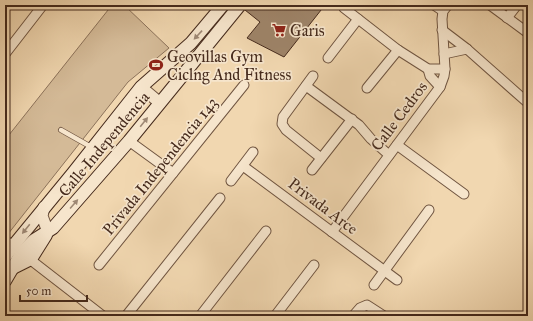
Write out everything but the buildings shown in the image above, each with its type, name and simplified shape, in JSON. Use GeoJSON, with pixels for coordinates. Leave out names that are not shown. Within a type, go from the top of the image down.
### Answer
{"type":"FeatureCollection","features":[{"type":"Feature","properties":{"kind":"main road","name":"Calle Independencia"},"geometry":{"type":"LineString","coordinates":[[5,280],[13,268],[18,249],[44,207],[93,148],[140,87],[191,43],[223,5]]}},
{"type":"Feature","properties":{"kind":"main road","name":"Calle Independencia"},"geometry":{"type":"LineString","coordinates":[[5,257],[48,232],[129,141],[240,5]]}},
{"type":"Feature","properties":{"kind":"street"},"geometry":{"type":"LineString","coordinates":[[5,54],[43,5]]}},
{"type":"Feature","properties":{"kind":"street"},"geometry":{"type":"LineString","coordinates":[[434,5],[446,8]]}},
{"type":"Feature","properties":{"kind":"street"},"geometry":{"type":"LineString","coordinates":[[490,5],[528,33]]}},
{"type":"Feature","properties":{"kind":"street"},"geometry":{"type":"LineString","coordinates":[[507,18],[517,5]]}},
{"type":"Feature","properties":{"kind":"street"},"geometry":{"type":"LineString","coordinates":[[344,8],[398,50],[428,69],[445,69]]}},
{"type":"Feature","properties":{"kind":"street","name":"Calle Cedros"},"geometry":{"type":"LineString","coordinates":[[332,232],[440,88],[445,69],[442,19],[446,8]]}},
{"type":"Feature","properties":{"kind":"street"},"geometry":{"type":"LineString","coordinates":[[328,58],[358,19]]}},
{"type":"Feature","properties":{"kind":"street"},"geometry":{"type":"LineString","coordinates":[[442,30],[467,49],[528,103]]}},
{"type":"Feature","properties":{"kind":"street"},"geometry":{"type":"LineString","coordinates":[[444,54],[467,49]]}},
{"type":"Feature","properties":{"kind":"street"},"geometry":{"type":"LineString","coordinates":[[367,88],[398,50]]}},
{"type":"Feature","properties":{"kind":"street"},"geometry":{"type":"LineString","coordinates":[[428,69],[430,76],[440,88]]}},
{"type":"Feature","properties":{"kind":"street"},"geometry":{"type":"LineString","coordinates":[[313,76],[283,116],[282,124],[286,130],[321,158]]}},
{"type":"Feature","properties":{"kind":"street","name":"Privada Independencia 143"},"geometry":{"type":"LineString","coordinates":[[99,265],[244,85]]}},
{"type":"Feature","properties":{"kind":"street"},"geometry":{"type":"LineString","coordinates":[[306,86],[352,119],[389,155]]}},
{"type":"Feature","properties":{"kind":"street"},"geometry":{"type":"LineString","coordinates":[[140,87],[160,103]]}},
{"type":"Feature","properties":{"kind":"street"},"geometry":{"type":"LineString","coordinates":[[312,170],[352,119]]}},
{"type":"Feature","properties":{"kind":"street"},"geometry":{"type":"LineString","coordinates":[[129,141],[173,173]]}},
{"type":"Feature","properties":{"kind":"street"},"geometry":{"type":"LineString","coordinates":[[397,145],[464,194]]}},
{"type":"Feature","properties":{"kind":"street"},"geometry":{"type":"LineString","coordinates":[[231,181],[253,152]]}},
{"type":"Feature","properties":{"kind":"street","name":"Privada Arce"},"geometry":{"type":"LineString","coordinates":[[243,166],[397,280]]}},
{"type":"Feature","properties":{"kind":"street"},"geometry":{"type":"LineString","coordinates":[[126,316],[220,198]]}},
{"type":"Feature","properties":{"kind":"street"},"geometry":{"type":"LineString","coordinates":[[44,207],[42,216],[48,232]]}},
{"type":"Feature","properties":{"kind":"street"},"geometry":{"type":"LineString","coordinates":[[374,286],[428,210]]}},
{"type":"Feature","properties":{"kind":"street"},"geometry":{"type":"LineString","coordinates":[[200,316],[266,231]]}},
{"type":"Feature","properties":{"kind":"street"},"geometry":{"type":"LineString","coordinates":[[18,249],[103,316]]}},
{"type":"Feature","properties":{"kind":"street"},"geometry":{"type":"LineString","coordinates":[[275,316],[314,265]]}},
{"type":"Feature","properties":{"kind":"street"},"geometry":{"type":"LineString","coordinates":[[354,316],[360,308],[367,305],[384,316]]}},
{"type":"Feature","properties":{"kind":"lane"},"geometry":{"type":"LineString","coordinates":[[61,130],[93,148]]}},
{"type":"Feature","properties":{"kind":"shaded area"},"geometry":{"type":"Polygon","coordinates":[[[112,5],[124,5],[169,48],[128,82],[8,234],[5,232],[5,140],[112,5]]]}},
{"type":"Feature","properties":{"kind":"place","name":"Garis"},"geometry":{"type":"Point","coordinates":[279,30]}},
{"type":"Feature","properties":{"kind":"place","name":"Geovillas Gym Ciclng And Fitness"},"geometry":{"type":"Point","coordinates":[156,65]}}]}
